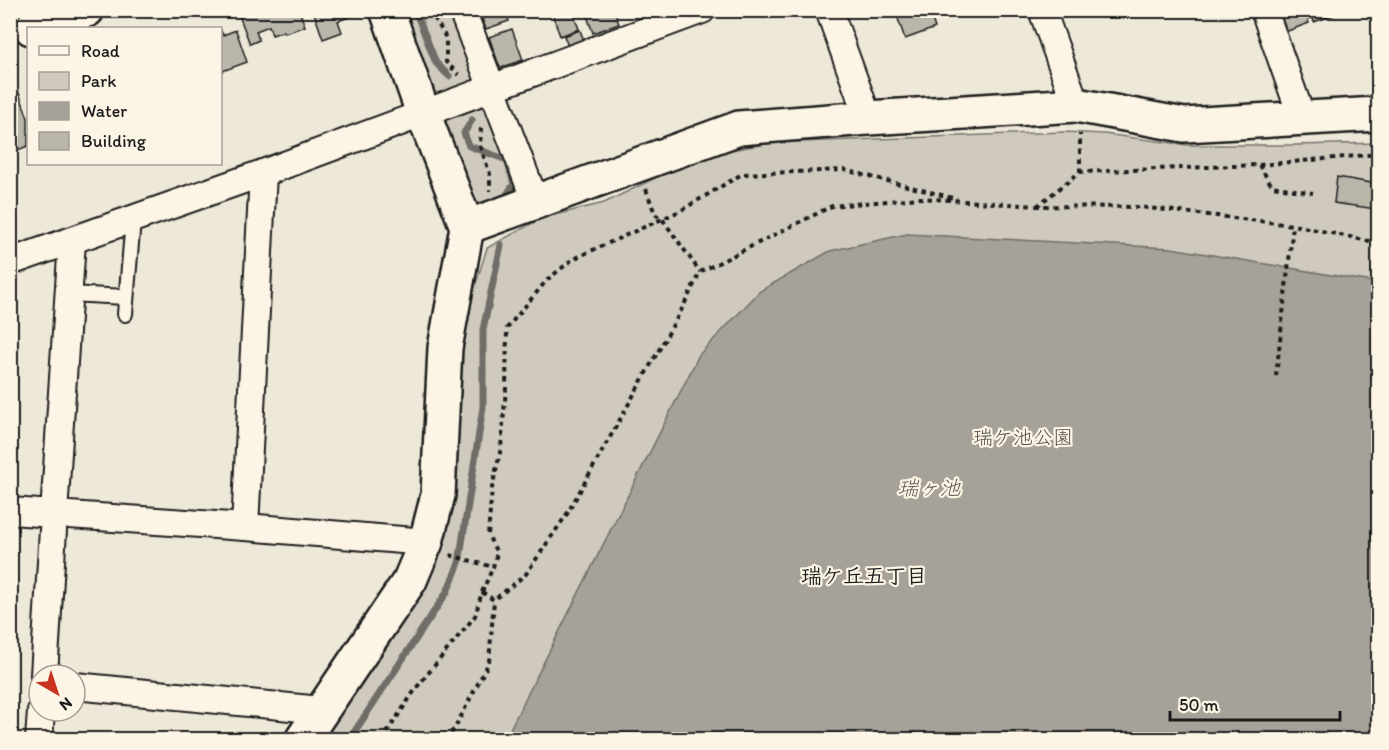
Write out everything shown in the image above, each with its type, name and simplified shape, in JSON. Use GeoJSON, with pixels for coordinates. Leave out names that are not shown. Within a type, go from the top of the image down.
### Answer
{"type":"FeatureCollection","features":[{"type":"Feature","properties":{"kind":"street"},"geometry":{"type":"LineString","coordinates":[[36,27],[87,10]]}},
{"type":"Feature","properties":{"kind":"street"},"geometry":{"type":"LineString","coordinates":[[302,740],[410,580],[424,544],[438,495],[445,348],[467,227],[423,113],[387,10]]}},
{"type":"Feature","properties":{"kind":"street"},"geometry":{"type":"LineString","coordinates":[[462,10],[536,203]]}},
{"type":"Feature","properties":{"kind":"street"},"geometry":{"type":"LineString","coordinates":[[10,262],[263,173],[702,10]]}},
{"type":"Feature","properties":{"kind":"street"},"geometry":{"type":"LineString","coordinates":[[829,10],[868,118]]}},
{"type":"Feature","properties":{"kind":"street"},"geometry":{"type":"LineString","coordinates":[[1042,10],[1076,105]]}},
{"type":"Feature","properties":{"kind":"street"},"geometry":{"type":"LineString","coordinates":[[1264,10],[1302,118]]}},
{"type":"Feature","properties":{"kind":"street"},"geometry":{"type":"LineString","coordinates":[[10,35],[27,30]]}},
{"type":"Feature","properties":{"kind":"street"},"geometry":{"type":"LineString","coordinates":[[467,227],[739,128],[1076,105],[1185,125],[1378,114]]}},
{"type":"Feature","properties":{"kind":"street"},"geometry":{"type":"LineString","coordinates":[[245,527],[263,173]]}},
{"type":"Feature","properties":{"kind":"street"},"geometry":{"type":"LineString","coordinates":[[45,663],[72,242]]}},
{"type":"Feature","properties":{"kind":"street"},"geometry":{"type":"LineString","coordinates":[[10,511],[245,527],[424,544]]}},
{"type":"Feature","properties":{"kind":"street"},"geometry":{"type":"LineString","coordinates":[[87,688],[321,710]]}},
{"type":"Feature","properties":{"kind":"street"},"geometry":{"type":"LineString","coordinates":[[39,740],[40,723]]}},
{"type":"Feature","properties":{"kind":"lane"},"geometry":{"type":"LineString","coordinates":[[125,314],[133,220]]}},
{"type":"Feature","properties":{"kind":"lane"},"geometry":{"type":"LineString","coordinates":[[69,294],[126,297]]}},
{"type":"Feature","properties":{"kind":"path"},"geometry":{"type":"LineString","coordinates":[[1076,105],[1081,114],[1080,172]]}},
{"type":"Feature","properties":{"kind":"path"},"geometry":{"type":"LineString","coordinates":[[1037,206],[1080,172],[1259,165],[1378,154]]}},
{"type":"Feature","properties":{"kind":"path"},"geometry":{"type":"LineString","coordinates":[[1259,165],[1272,186],[1313,193]]}},
{"type":"Feature","properties":{"kind":"path"},"geometry":{"type":"LineString","coordinates":[[638,166],[655,214],[663,220],[700,272]]}},
{"type":"Feature","properties":{"kind":"path"},"geometry":{"type":"LineString","coordinates":[[382,740],[417,687],[475,616],[493,567],[497,553],[488,535],[492,488],[501,448],[505,408],[507,328],[547,280],[573,259],[680,212],[742,174],[845,170],[967,201]]}},
{"type":"Feature","properties":{"kind":"path"},"geometry":{"type":"LineString","coordinates":[[444,740],[455,729],[489,662],[494,600],[526,574],[567,513],[700,272],[832,206],[920,198],[1037,206],[1140,207],[1293,225],[1378,243]]}},
{"type":"Feature","properties":{"kind":"path"},"geometry":{"type":"LineString","coordinates":[[1276,376],[1293,225]]}},
{"type":"Feature","properties":{"kind":"path"},"geometry":{"type":"LineString","coordinates":[[424,544],[493,567]]}},
{"type":"Feature","properties":{"kind":"path"},"geometry":{"type":"LineString","coordinates":[[482,592],[494,600]]}},
{"type":"Feature","properties":{"kind":"green space"},"geometry":{"type":"Polygon","coordinates":[[[402,11],[461,11],[532,197],[476,217],[402,11]]]}},
{"type":"Feature","properties":{"kind":"green space","name":"瑞ヶ池"},"geometry":{"type":"Polygon","coordinates":[[[1065,132],[1104,134],[1187,145],[1378,143],[1378,739],[316,740],[428,571],[459,338],[487,248],[542,218],[604,203],[702,155],[771,143],[1065,132]]]}},
{"type":"Feature","properties":{"kind":"water","name":"瑞ヶ池"},"geometry":{"type":"Polygon","coordinates":[[[907,234],[1171,248],[1378,283],[1378,739],[505,739],[699,355],[760,291],[830,251],[907,234]]]}},
{"type":"Feature","properties":{"kind":"building"},"geometry":{"type":"Polygon","coordinates":[[[237,10],[299,10],[305,26],[272,35],[269,26],[256,31],[259,40],[250,44],[237,10]]]}},
{"type":"Feature","properties":{"kind":"building"},"geometry":{"type":"Polygon","coordinates":[[[313,10],[366,11],[338,21],[342,32],[323,39],[313,10]]]}},
{"type":"Feature","properties":{"kind":"building"},"geometry":{"type":"Polygon","coordinates":[[[479,10],[506,10],[509,21],[486,29],[479,10]]]}},
{"type":"Feature","properties":{"kind":"building"},"geometry":{"type":"Polygon","coordinates":[[[551,10],[572,10],[579,29],[560,36],[551,10]]]}},
{"type":"Feature","properties":{"kind":"building"},"geometry":{"type":"Polygon","coordinates":[[[585,10],[614,10],[619,24],[593,33],[585,10]]]}},
{"type":"Feature","properties":{"kind":"building"},"geometry":{"type":"Polygon","coordinates":[[[895,10],[929,10],[935,28],[905,39],[895,10]]]}},
{"type":"Feature","properties":{"kind":"building"},"geometry":{"type":"Polygon","coordinates":[[[1277,10],[1305,10],[1309,23],[1285,32],[1277,10]]]}},
{"type":"Feature","properties":{"kind":"building"},"geometry":{"type":"Polygon","coordinates":[[[1310,10],[1339,10],[1340,13],[1314,22],[1310,10]]]}},
{"type":"Feature","properties":{"kind":"building"},"geometry":{"type":"Polygon","coordinates":[[[512,29],[523,60],[500,68],[489,37],[512,29]]]}},
{"type":"Feature","properties":{"kind":"building"},"geometry":{"type":"Polygon","coordinates":[[[236,30],[247,62],[222,71],[222,33],[223,35],[236,30]]]}},
{"type":"Feature","properties":{"kind":"building"},"geometry":{"type":"Polygon","coordinates":[[[580,30],[584,41],[568,46],[564,36],[580,30]]]}},
{"type":"Feature","properties":{"kind":"building"},"geometry":{"type":"Polygon","coordinates":[[[18,90],[27,115],[27,146],[10,153],[10,93],[18,90]]]}},
{"type":"Feature","properties":{"kind":"building"},"geometry":{"type":"Polygon","coordinates":[[[1337,177],[1377,184],[1376,209],[1334,203],[1337,177]]]}},
{"type":"Feature","properties":{"kind":"waterway"},"geometry":{"type":"LineString","coordinates":[[415,10],[436,63],[449,76]]}},
{"type":"Feature","properties":{"kind":"waterway"},"geometry":{"type":"LineString","coordinates":[[472,120],[464,133],[469,146],[507,160],[514,184],[506,196]]}},
{"type":"Feature","properties":{"kind":"waterway"},"geometry":{"type":"LineString","coordinates":[[349,740],[447,592],[459,563],[483,407],[483,330],[501,245]]}},
{"type":"Feature","properties":{"kind":"district","name":"瑞ケ丘五丁目"},"geometry":{"type":"Point","coordinates":[864,576]}},
{"type":"Feature","properties":{"kind":"park label","name":"瑞ケ池公園"},"geometry":{"type":"Point","coordinates":[1023,437]}}]}
